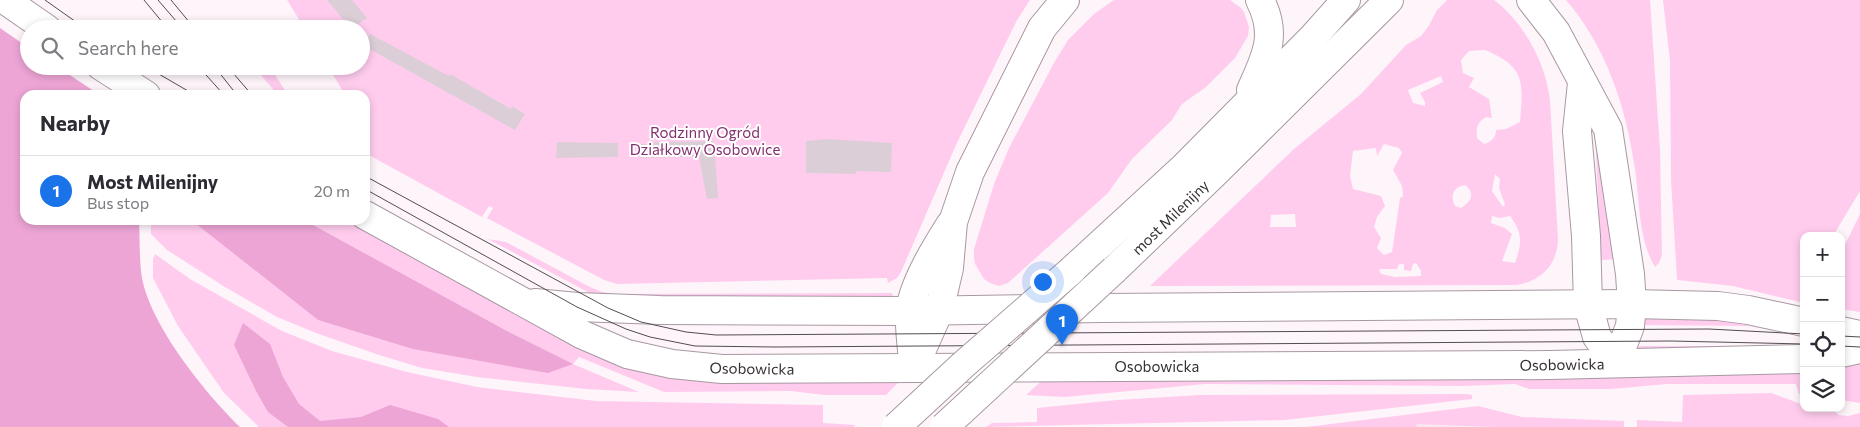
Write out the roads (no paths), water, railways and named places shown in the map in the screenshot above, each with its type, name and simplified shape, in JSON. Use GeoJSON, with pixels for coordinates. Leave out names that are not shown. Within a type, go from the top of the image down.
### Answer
{"type":"FeatureCollection","features":[{"type":"Feature","properties":{"kind":"street"},"geometry":{"type":"LineString","coordinates":[[5,0],[34,20]]}},
{"type":"Feature","properties":{"kind":"street"},"geometry":{"type":"LineString","coordinates":[[914,367],[910,311],[915,292],[935,248],[952,222],[970,172],[1042,28],[1065,0]]}},
{"type":"Feature","properties":{"kind":"street"},"geometry":{"type":"LineString","coordinates":[[1244,105],[1266,56],[1270,35],[1266,10],[1260,0]]}},
{"type":"Feature","properties":{"kind":"street","name":"most Milenijny"},"geometry":{"type":"LineString","coordinates":[[896,427],[1183,168],[1346,0]]}},
{"type":"Feature","properties":{"kind":"street","name":"most Milenijny"},"geometry":{"type":"LineString","coordinates":[[944,427],[1114,270],[1389,0]]}},
{"type":"Feature","properties":{"kind":"street"},"geometry":{"type":"LineString","coordinates":[[1530,0],[1556,32],[1608,129],[1630,274],[1632,304],[1630,326],[1616,363]]}},
{"type":"Feature","properties":{"kind":"street"},"geometry":{"type":"LineString","coordinates":[[115,75],[138,90]]}},
{"type":"Feature","properties":{"kind":"street"},"geometry":{"type":"LineString","coordinates":[[1582,83],[1577,131],[1586,236],[1588,305],[1597,337],[1616,363]]}},
{"type":"Feature","properties":{"kind":"street","name":"Osobowicka"},"geometry":{"type":"LineString","coordinates":[[370,218],[583,335],[627,354],[672,364],[722,369],[1530,365],[1800,358]]}},
{"type":"Feature","properties":{"kind":"street"},"geometry":{"type":"LineString","coordinates":[[914,367],[939,311],[949,268],[952,222]]}},
{"type":"Feature","properties":{"kind":"street","name":"Osobowicka"},"geometry":{"type":"LineString","coordinates":[[524,302],[577,307],[660,310],[910,311],[1632,304],[1718,306],[1748,310],[1800,321]]}},
{"type":"Feature","properties":{"kind":"street"},"geometry":{"type":"LineString","coordinates":[[1845,332],[1860,335]]}},
{"type":"Feature","properties":{"kind":"street"},"geometry":{"type":"LineString","coordinates":[[1845,352],[1860,349]]}},
{"type":"Feature","properties":{"kind":"tram line"},"geometry":{"type":"LineString","coordinates":[[45,0],[73,20]]}},
{"type":"Feature","properties":{"kind":"tram line"},"geometry":{"type":"LineString","coordinates":[[144,0],[161,20]]}},
{"type":"Feature","properties":{"kind":"tram line"},"geometry":{"type":"LineString","coordinates":[[158,0],[175,20]]}},
{"type":"Feature","properties":{"kind":"tram line"},"geometry":{"type":"LineString","coordinates":[[171,0],[188,20]]}},
{"type":"Feature","properties":{"kind":"tram line"},"geometry":{"type":"LineString","coordinates":[[161,75],[186,90]]}},
{"type":"Feature","properties":{"kind":"tram line"},"geometry":{"type":"LineString","coordinates":[[206,75],[220,90]]}},
{"type":"Feature","properties":{"kind":"tram line"},"geometry":{"type":"LineString","coordinates":[[221,75],[233,90]]}},
{"type":"Feature","properties":{"kind":"tram line"},"geometry":{"type":"LineString","coordinates":[[235,75],[248,90]]}},
{"type":"Feature","properties":{"kind":"tram line"},"geometry":{"type":"LineString","coordinates":[[370,179],[608,308],[641,322],[686,332],[716,335],[1709,329],[1800,334]]}},
{"type":"Feature","properties":{"kind":"tram line"},"geometry":{"type":"LineString","coordinates":[[370,192],[577,307],[626,329],[650,337],[695,346],[1671,341],[1800,344]]}},
{"type":"Feature","properties":{"kind":"tram line"},"geometry":{"type":"LineString","coordinates":[[1845,336],[1860,337]]}},
{"type":"Feature","properties":{"kind":"tram line"},"geometry":{"type":"LineString","coordinates":[[1845,346],[1860,347]]}},
{"type":"Feature","properties":{"kind":"place","name":"Most Milenijny"},"geometry":{"type":"Point","coordinates":[1062,345]}},
{"type":"Feature","properties":{"kind":"park label","name":"Rodzinny Ogród Działkowy Osobowice"},"geometry":{"type":"Point","coordinates":[705,140]}}]}
